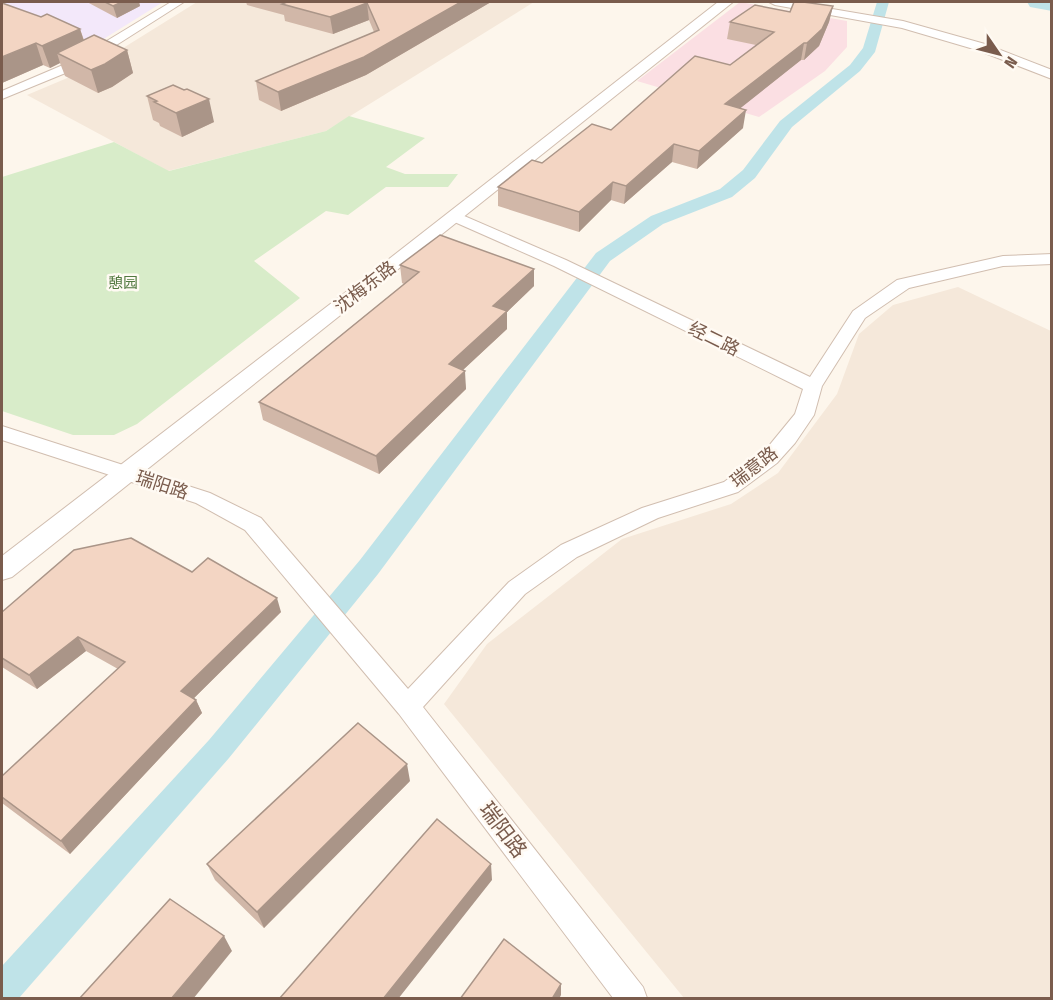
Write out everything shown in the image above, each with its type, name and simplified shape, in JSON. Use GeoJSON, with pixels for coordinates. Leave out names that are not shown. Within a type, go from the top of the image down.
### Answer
{"type":"FeatureCollection","features":[{"type":"Feature","properties":{"kind":"street"},"geometry":{"type":"LineString","coordinates":[[2,95],[81,62],[178,2]]}},
{"type":"Feature","properties":{"kind":"street","name":"沈梅东路"},"geometry":{"type":"LineString","coordinates":[[2,570],[455,217],[726,2]]}},
{"type":"Feature","properties":{"kind":"street"},"geometry":{"type":"LineString","coordinates":[[775,2],[903,25],[981,46],[1052,75]]}},
{"type":"Feature","properties":{"kind":"street","name":"经二路"},"geometry":{"type":"LineString","coordinates":[[455,217],[560,263],[615,292],[813,386]]}},
{"type":"Feature","properties":{"kind":"street","name":"瑞意路"},"geometry":{"type":"LineString","coordinates":[[408,706],[517,588],[569,551],[650,513],[731,487],[770,458],[804,415],[813,386],[859,315],[903,284],[1003,261],[1052,259]]}},
{"type":"Feature","properties":{"kind":"street","name":"瑞阳路"},"geometry":{"type":"LineString","coordinates":[[2,433],[203,498],[253,524],[408,706],[632,999]]}},
{"type":"Feature","properties":{"kind":"shaded area"},"geometry":{"type":"Polygon","coordinates":[[[2,2],[163,2],[94,45],[2,14],[2,2]]]}},
{"type":"Feature","properties":{"kind":"shaded area"},"geometry":{"type":"Polygon","coordinates":[[[197,2],[534,2],[326,131],[168,171],[27,95],[91,68],[197,2]]]}},
{"type":"Feature","properties":{"kind":"shaded area"},"geometry":{"type":"Polygon","coordinates":[[[740,2],[847,21],[847,47],[825,71],[759,117],[637,81],[740,2]]]}},
{"type":"Feature","properties":{"kind":"shaded area"},"geometry":{"type":"Polygon","coordinates":[[[958,287],[1051,331],[1051,998],[684,998],[444,704],[487,644],[622,539],[731,504],[778,473],[837,394],[859,334],[893,305],[958,287]]]}},
{"type":"Feature","properties":{"kind":"green space","name":"憩园"},"geometry":{"type":"Polygon","coordinates":[[[349,116],[425,138],[386,167],[405,174],[458,174],[448,187],[386,187],[348,215],[326,211],[254,261],[300,298],[137,424],[114,435],[73,435],[2,411],[2,177],[114,142],[169,171],[326,131],[349,116]]]}},
{"type":"Feature","properties":{"kind":"building"},"geometry":{"type":"Polygon","coordinates":[[[105,2],[122,2],[113,6],[105,2]]]}},
{"type":"Feature","properties":{"kind":"building"},"geometry":{"type":"Polygon","coordinates":[[[287,2],[461,2],[364,57],[278,92],[256,81],[379,30],[367,3],[330,17],[282,4],[287,2]]]}},
{"type":"Feature","properties":{"kind":"building"},"geometry":{"type":"Polygon","coordinates":[[[794,2],[833,6],[822,29],[807,43],[725,104],[746,110],[699,151],[674,144],[626,186],[613,182],[579,212],[498,187],[532,160],[542,163],[592,124],[611,130],[695,56],[730,65],[774,32],[730,22],[755,5],[790,12],[794,2]]]}},
{"type":"Feature","properties":{"kind":"building"},"geometry":{"type":"Polygon","coordinates":[[[2,3],[41,17],[47,14],[80,29],[42,46],[36,43],[2,57],[2,3]]]}},
{"type":"Feature","properties":{"kind":"building"},"geometry":{"type":"Polygon","coordinates":[[[94,35],[127,50],[91,70],[57,53],[94,35]]]}},
{"type":"Feature","properties":{"kind":"building"},"geometry":{"type":"Polygon","coordinates":[[[173,85],[209,99],[176,113],[147,96],[173,85]]]}},
{"type":"Feature","properties":{"kind":"building"},"geometry":{"type":"Polygon","coordinates":[[[440,235],[534,269],[493,306],[507,311],[449,364],[465,371],[376,456],[259,402],[419,272],[400,265],[440,235]]]}},
{"type":"Feature","properties":{"kind":"building"},"geometry":{"type":"Polygon","coordinates":[[[131,538],[192,572],[208,558],[277,598],[181,691],[196,700],[61,841],[2,797],[2,776],[125,662],[78,637],[29,675],[2,658],[2,612],[74,550],[131,538]]]}},
{"type":"Feature","properties":{"kind":"building"},"geometry":{"type":"Polygon","coordinates":[[[358,723],[407,764],[257,912],[207,864],[358,723]]]}},
{"type":"Feature","properties":{"kind":"building"},"geometry":{"type":"Polygon","coordinates":[[[437,819],[491,864],[383,999],[279,999],[437,819]]]}},
{"type":"Feature","properties":{"kind":"building"},"geometry":{"type":"Polygon","coordinates":[[[170,899],[224,936],[171,999],[79,999],[170,899]]]}},
{"type":"Feature","properties":{"kind":"building"},"geometry":{"type":"Polygon","coordinates":[[[504,939],[561,984],[552,999],[460,999],[504,939]]]}},
{"type":"Feature","properties":{"kind":"waterway"},"geometry":{"type":"LineString","coordinates":[[2,991],[219,749],[369,567],[603,257],[657,220],[726,193],[749,174],[786,124],[855,68],[870,49],[883,2]]}},
{"type":"Feature","properties":{"kind":"waterway"},"geometry":{"type":"LineString","coordinates":[[1038,2],[1052,5]]}}]}
